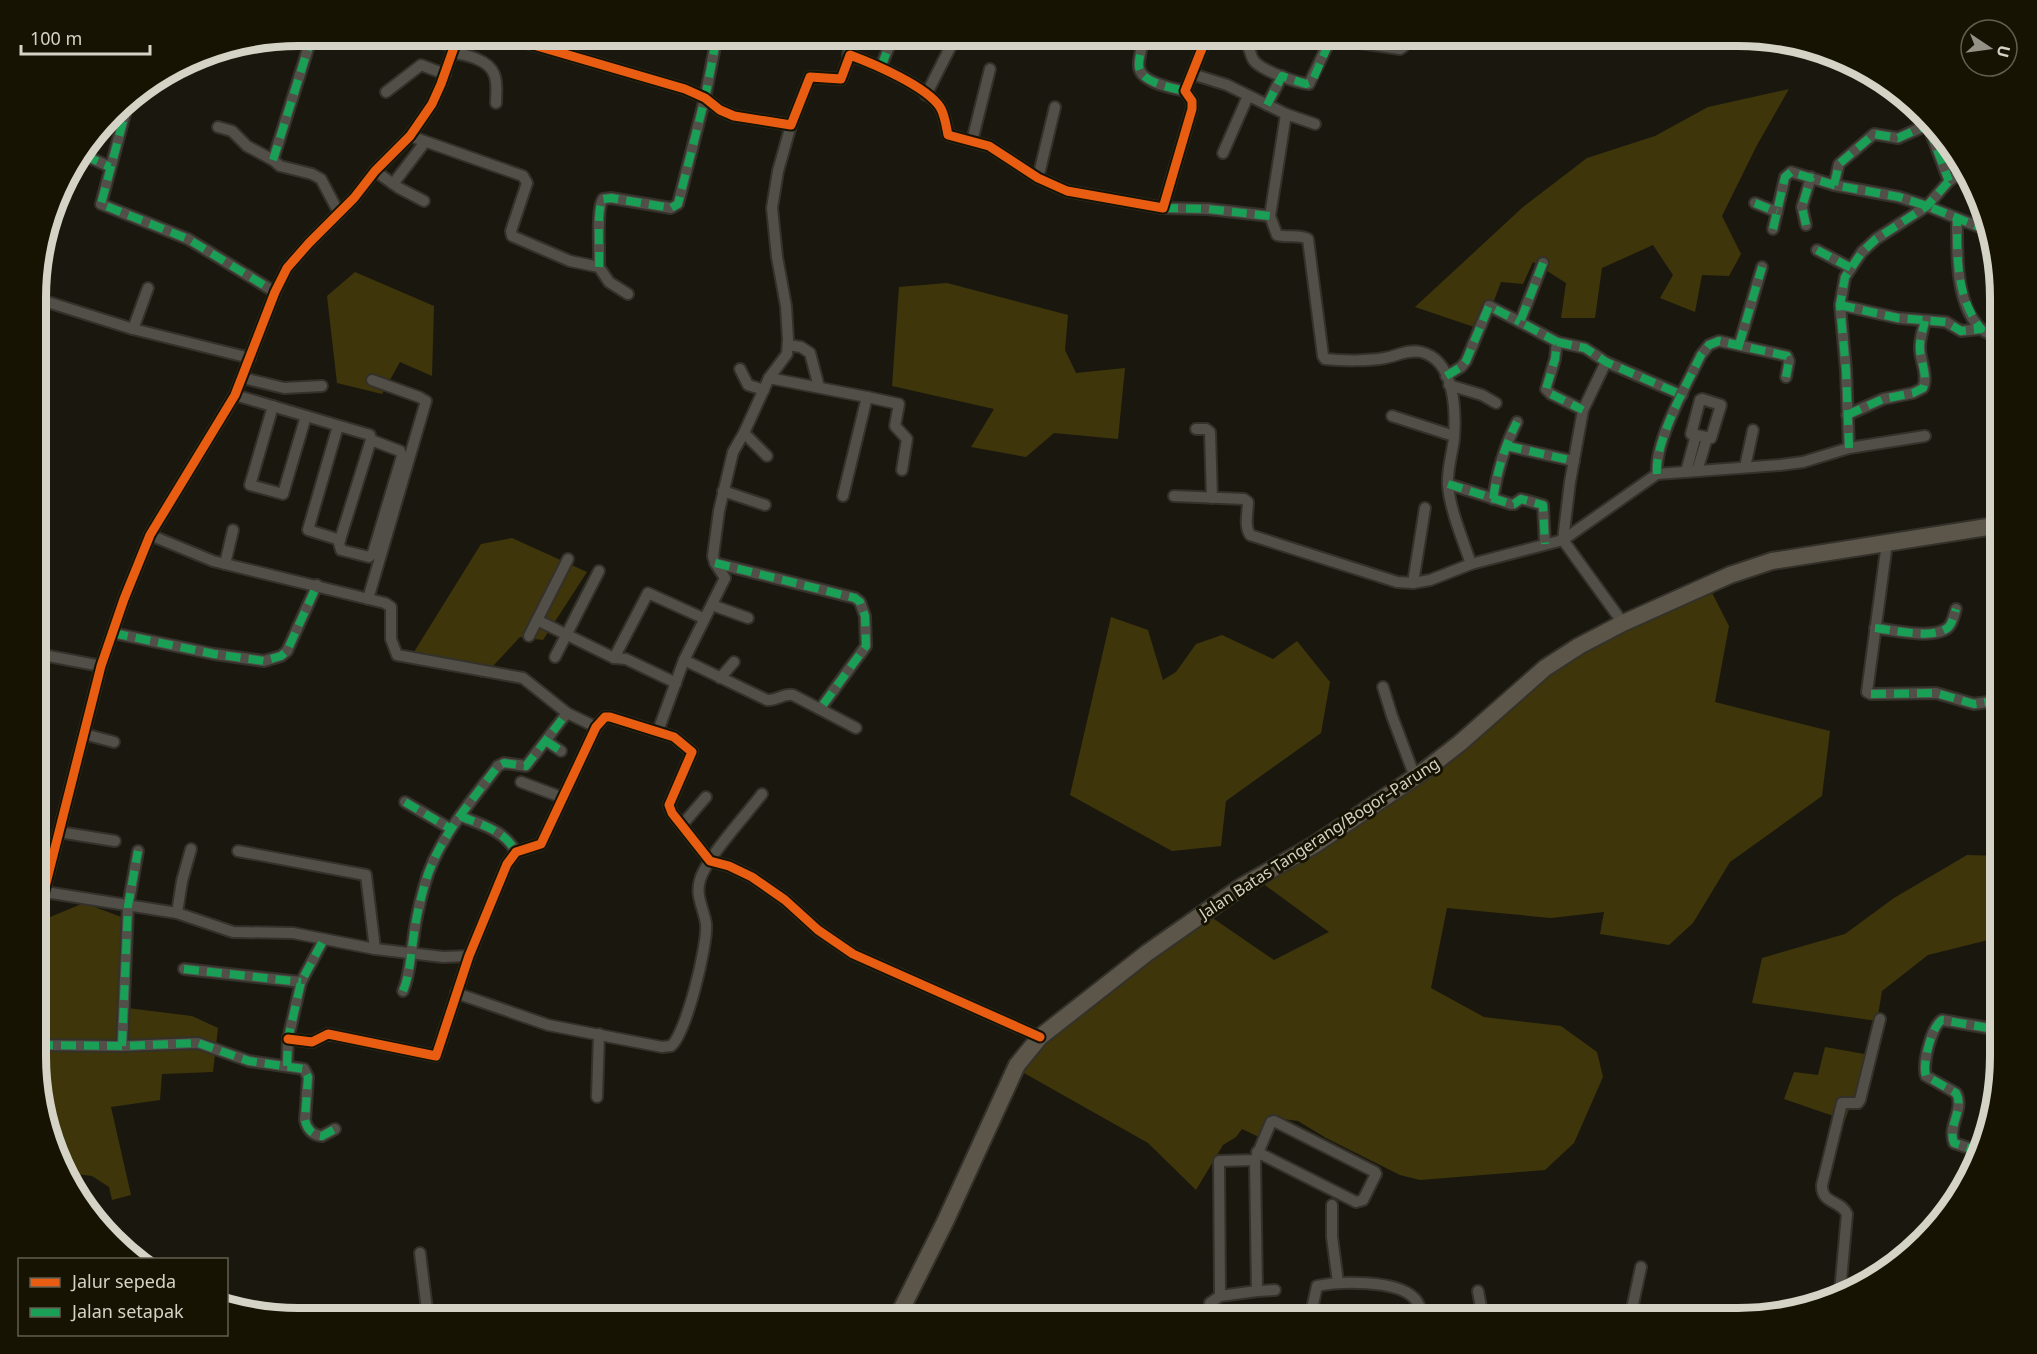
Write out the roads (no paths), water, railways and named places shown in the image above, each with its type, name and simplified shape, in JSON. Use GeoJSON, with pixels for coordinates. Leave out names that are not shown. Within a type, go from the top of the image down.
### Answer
{"type":"FeatureCollection","features":[{"type":"Feature","properties":{"kind":"main road","name":"Jalan Batas Tangerang/Bogor–Parung"},"geometry":{"type":"LineString","coordinates":[[902,1308],[945,1222],[1017,1065],[1040,1037],[1147,953],[1241,887],[1314,845],[1415,777],[1460,743],[1545,669],[1579,646],[1623,623],[1730,575],[1772,561],[1990,528]]}},
{"type":"Feature","properties":{"kind":"street"},"geometry":{"type":"LineString","coordinates":[[273,160],[309,46]]}},
{"type":"Feature","properties":{"kind":"street"},"geometry":{"type":"LineString","coordinates":[[46,877],[101,666],[150,535],[235,395],[276,292],[288,268],[410,135],[432,104],[455,46]]}},
{"type":"Feature","properties":{"kind":"street"},"geometry":{"type":"LineString","coordinates":[[456,46],[469,57],[490,66],[495,78],[495,103]]}},
{"type":"Feature","properties":{"kind":"street"},"geometry":{"type":"LineString","coordinates":[[537,46],[685,89],[734,116],[791,125]]}},
{"type":"Feature","properties":{"kind":"street"},"geometry":{"type":"LineString","coordinates":[[628,294],[609,282],[599,267],[600,204],[603,199],[611,198],[671,208],[678,204],[705,98],[715,46]]}},
{"type":"Feature","properties":{"kind":"street"},"geometry":{"type":"LineString","coordinates":[[658,731],[684,660],[725,578],[715,562],[714,548],[723,491],[733,452],[770,378],[785,359],[788,345],[786,306],[777,257],[772,208],[778,171],[791,125],[810,78],[841,79],[850,46]]}},
{"type":"Feature","properties":{"kind":"street"},"geometry":{"type":"LineString","coordinates":[[881,67],[888,46]]}},
{"type":"Feature","properties":{"kind":"street"},"geometry":{"type":"LineString","coordinates":[[926,95],[951,46]]}},
{"type":"Feature","properties":{"kind":"street"},"geometry":{"type":"LineString","coordinates":[[1142,46],[1139,66],[1142,72],[1156,83],[1185,91],[1191,101],[1192,109],[1163,208]]}},
{"type":"Feature","properties":{"kind":"street"},"geometry":{"type":"LineString","coordinates":[[1185,91],[1203,46]]}},
{"type":"Feature","properties":{"kind":"street"},"geometry":{"type":"LineString","coordinates":[[1248,46],[1252,59],[1258,64],[1282,76],[1309,84],[1327,46]]}},
{"type":"Feature","properties":{"kind":"street"},"geometry":{"type":"LineString","coordinates":[[1380,46],[1400,49],[1403,46]]}},
{"type":"Feature","properties":{"kind":"street"},"geometry":{"type":"LineString","coordinates":[[849,55],[881,67],[926,95],[942,110],[948,135],[989,146],[1038,178],[1067,191],[1163,208],[1208,209],[1270,216]]}},
{"type":"Feature","properties":{"kind":"street"},"geometry":{"type":"LineString","coordinates":[[386,92],[421,65],[445,74]]}},
{"type":"Feature","properties":{"kind":"street"},"geometry":{"type":"LineString","coordinates":[[972,141],[990,69]]}},
{"type":"Feature","properties":{"kind":"street"},"geometry":{"type":"LineString","coordinates":[[1192,74],[1227,85],[1286,114],[1315,124]]}},
{"type":"Feature","properties":{"kind":"street"},"geometry":{"type":"LineString","coordinates":[[1267,105],[1282,76]]}},
{"type":"Feature","properties":{"kind":"street"},"geometry":{"type":"LineString","coordinates":[[1223,153],[1248,96]]}},
{"type":"Feature","properties":{"kind":"street"},"geometry":{"type":"LineString","coordinates":[[1038,178],[1055,107]]}},
{"type":"Feature","properties":{"kind":"street"},"geometry":{"type":"LineString","coordinates":[[1286,114],[1270,216],[1277,235],[1308,239],[1323,356],[1325,359],[1385,358],[1416,351],[1438,362],[1448,381],[1454,410],[1454,436],[1448,484],[1458,527],[1472,564]]}},
{"type":"Feature","properties":{"kind":"street"},"geometry":{"type":"LineString","coordinates":[[124,116],[102,205],[188,239],[276,292]]}},
{"type":"Feature","properties":{"kind":"street"},"geometry":{"type":"LineString","coordinates":[[218,127],[232,131],[247,146],[280,166],[312,174],[321,179],[339,213]]}},
{"type":"Feature","properties":{"kind":"street"},"geometry":{"type":"LineString","coordinates":[[1834,185],[1839,164],[1874,134],[1899,138],[1923,127]]}},
{"type":"Feature","properties":{"kind":"street"},"geometry":{"type":"LineString","coordinates":[[410,135],[523,176],[527,183],[511,231],[512,236],[570,261],[599,267]]}},
{"type":"Feature","properties":{"kind":"street"},"geometry":{"type":"LineString","coordinates":[[1933,138],[1948,181]]}},
{"type":"Feature","properties":{"kind":"street"},"geometry":{"type":"LineString","coordinates":[[393,184],[425,142]]}},
{"type":"Feature","properties":{"kind":"street"},"geometry":{"type":"LineString","coordinates":[[90,158],[110,167]]}},
{"type":"Feature","properties":{"kind":"street"},"geometry":{"type":"LineString","coordinates":[[375,171],[424,201]]}},
{"type":"Feature","properties":{"kind":"street"},"geometry":{"type":"LineString","coordinates":[[1773,229],[1785,177],[1791,172],[1834,185],[1899,197],[1979,225]]}},
{"type":"Feature","properties":{"kind":"street"},"geometry":{"type":"LineString","coordinates":[[1849,448],[1846,370],[1840,305],[1842,288],[1851,268],[1862,252],[1876,239],[1927,206],[1948,181],[1958,175]]}},
{"type":"Feature","properties":{"kind":"street"},"geometry":{"type":"LineString","coordinates":[[1806,225],[1802,207],[1811,177]]}},
{"type":"Feature","properties":{"kind":"street"},"geometry":{"type":"LineString","coordinates":[[1755,203],[1777,212]]}},
{"type":"Feature","properties":{"kind":"street"},"geometry":{"type":"LineString","coordinates":[[1957,219],[1957,270],[1960,284],[1970,313],[1981,329],[1990,334]]}},
{"type":"Feature","properties":{"kind":"street"},"geometry":{"type":"LineString","coordinates":[[1817,250],[1851,268]]}},
{"type":"Feature","properties":{"kind":"street"},"geometry":{"type":"LineString","coordinates":[[1520,322],[1543,263]]}},
{"type":"Feature","properties":{"kind":"street"},"geometry":{"type":"LineString","coordinates":[[1739,345],[1762,267]]}},
{"type":"Feature","properties":{"kind":"street"},"geometry":{"type":"LineString","coordinates":[[132,328],[148,288]]}},
{"type":"Feature","properties":{"kind":"street"},"geometry":{"type":"LineString","coordinates":[[46,301],[132,328],[250,358]]}},
{"type":"Feature","properties":{"kind":"street"},"geometry":{"type":"LineString","coordinates":[[1840,305],[1898,318],[1946,322],[1961,331],[1981,329]]}},
{"type":"Feature","properties":{"kind":"street"},"geometry":{"type":"LineString","coordinates":[[1448,381],[1467,361],[1489,306],[1557,342],[1585,348],[1606,362],[1682,395]]}},
{"type":"Feature","properties":{"kind":"street"},"geometry":{"type":"LineString","coordinates":[[1847,415],[1883,399],[1913,393],[1923,388],[1925,382],[1920,342],[1925,321]]}},
{"type":"Feature","properties":{"kind":"street"},"geometry":{"type":"LineString","coordinates":[[1657,474],[1658,453],[1682,395],[1707,347],[1719,340],[1788,356],[1786,377]]}},
{"type":"Feature","properties":{"kind":"street"},"geometry":{"type":"LineString","coordinates":[[1557,342],[1546,389],[1551,394],[1583,410]]}},
{"type":"Feature","properties":{"kind":"street"},"geometry":{"type":"LineString","coordinates":[[788,345],[801,347],[810,353],[819,387]]}},
{"type":"Feature","properties":{"kind":"street"},"geometry":{"type":"LineString","coordinates":[[1606,362],[1583,410],[1563,540],[1623,623]]}},
{"type":"Feature","properties":{"kind":"street"},"geometry":{"type":"LineString","coordinates":[[740,369],[748,385],[764,390]]}},
{"type":"Feature","properties":{"kind":"street"},"geometry":{"type":"LineString","coordinates":[[243,378],[284,388],[322,386]]}},
{"type":"Feature","properties":{"kind":"street"},"geometry":{"type":"LineString","coordinates":[[770,378],[899,404],[894,426],[907,439],[902,470]]}},
{"type":"Feature","properties":{"kind":"street"},"geometry":{"type":"LineString","coordinates":[[368,599],[426,401],[372,380]]}},
{"type":"Feature","properties":{"kind":"street"},"geometry":{"type":"LineString","coordinates":[[1448,381],[1496,403]]}},
{"type":"Feature","properties":{"kind":"street"},"geometry":{"type":"LineString","coordinates":[[235,395],[370,435],[371,440],[340,540],[341,550],[369,557],[373,553],[402,456],[400,451],[371,440]]}},
{"type":"Feature","properties":{"kind":"street"},"geometry":{"type":"LineString","coordinates":[[843,496],[867,397]]}},
{"type":"Feature","properties":{"kind":"street"},"geometry":{"type":"LineString","coordinates":[[273,406],[250,485],[283,494],[306,416]]}},
{"type":"Feature","properties":{"kind":"street"},"geometry":{"type":"LineString","coordinates":[[1392,416],[1454,436]]}},
{"type":"Feature","properties":{"kind":"street"},"geometry":{"type":"LineString","coordinates":[[1493,499],[1498,470],[1517,422]]}},
{"type":"Feature","properties":{"kind":"street"},"geometry":{"type":"LineString","coordinates":[[338,426],[309,530],[340,540]]}},
{"type":"Feature","properties":{"kind":"street"},"geometry":{"type":"LineString","coordinates":[[1196,429],[1206,429],[1210,432],[1212,498]]}},
{"type":"Feature","properties":{"kind":"street"},"geometry":{"type":"LineString","coordinates":[[1745,467],[1753,430]]}},
{"type":"Feature","properties":{"kind":"street"},"geometry":{"type":"LineString","coordinates":[[744,433],[767,456]]}},
{"type":"Feature","properties":{"kind":"street"},"geometry":{"type":"LineString","coordinates":[[1692,472],[1702,436]]}},
{"type":"Feature","properties":{"kind":"street"},"geometry":{"type":"LineString","coordinates":[[1174,496],[1247,500],[1250,535],[1397,582],[1413,583],[1430,580],[1472,564],[1563,540],[1657,474],[1803,462],[1849,448],[1925,436]]}},
{"type":"Feature","properties":{"kind":"street"},"geometry":{"type":"LineString","coordinates":[[1507,446],[1574,461]]}},
{"type":"Feature","properties":{"kind":"street"},"geometry":{"type":"LineString","coordinates":[[1448,484],[1513,504],[1521,499],[1543,505],[1545,544]]}},
{"type":"Feature","properties":{"kind":"street"},"geometry":{"type":"LineString","coordinates":[[723,491],[765,505]]}},
{"type":"Feature","properties":{"kind":"street"},"geometry":{"type":"LineString","coordinates":[[1413,583],[1425,508]]}},
{"type":"Feature","properties":{"kind":"street"},"geometry":{"type":"LineString","coordinates":[[225,564],[233,530]]}},
{"type":"Feature","properties":{"kind":"street"},"geometry":{"type":"LineString","coordinates":[[150,535],[225,564],[385,603],[391,607],[391,639],[397,655],[523,678],[567,713],[596,727]]}},
{"type":"Feature","properties":{"kind":"street"},"geometry":{"type":"LineString","coordinates":[[1887,543],[1866,687],[1869,693],[1936,693],[1974,704],[1990,702]]}},
{"type":"Feature","properties":{"kind":"street"},"geometry":{"type":"LineString","coordinates":[[529,636],[568,559]]}},
{"type":"Feature","properties":{"kind":"street"},"geometry":{"type":"LineString","coordinates":[[715,562],[855,598],[860,602],[866,625],[866,646],[820,709]]}},
{"type":"Feature","properties":{"kind":"street"},"geometry":{"type":"LineString","coordinates":[[555,657],[599,571]]}},
{"type":"Feature","properties":{"kind":"street"},"geometry":{"type":"LineString","coordinates":[[113,633],[214,654],[269,660],[287,651],[317,585]]}},
{"type":"Feature","properties":{"kind":"street"},"geometry":{"type":"LineString","coordinates":[[614,658],[648,593],[703,618]]}},
{"type":"Feature","properties":{"kind":"street"},"geometry":{"type":"LineString","coordinates":[[712,604],[748,618]]}},
{"type":"Feature","properties":{"kind":"street"},"geometry":{"type":"LineString","coordinates":[[1875,628],[1916,633],[1942,631],[1950,625],[1956,609]]}},
{"type":"Feature","properties":{"kind":"street"},"geometry":{"type":"LineString","coordinates":[[537,620],[614,658],[626,659],[676,683]]}},
{"type":"Feature","properties":{"kind":"street"},"geometry":{"type":"LineString","coordinates":[[46,656],[101,666]]}},
{"type":"Feature","properties":{"kind":"street"},"geometry":{"type":"LineString","coordinates":[[684,660],[766,700],[772,701],[790,694],[856,728]]}},
{"type":"Feature","properties":{"kind":"street"},"geometry":{"type":"LineString","coordinates":[[720,678],[734,662]]}},
{"type":"Feature","properties":{"kind":"street"},"geometry":{"type":"LineString","coordinates":[[1383,687],[1415,777]]}},
{"type":"Feature","properties":{"kind":"street"},"geometry":{"type":"LineString","coordinates":[[403,991],[425,884],[432,864],[451,829],[500,764],[525,766],[567,713]]}},
{"type":"Feature","properties":{"kind":"street"},"geometry":{"type":"LineString","coordinates":[[288,1039],[312,1042],[328,1034],[436,1056],[469,956],[507,864],[516,852],[541,844],[561,797],[596,727],[605,717],[674,737],[692,752],[669,805],[672,813],[710,861],[729,866],[752,877],[785,900],[818,930],[853,954],[1040,1037]]}},
{"type":"Feature","properties":{"kind":"street"},"geometry":{"type":"LineString","coordinates":[[84,734],[114,742]]}},
{"type":"Feature","properties":{"kind":"street"},"geometry":{"type":"LineString","coordinates":[[546,741],[561,751]]}},
{"type":"Feature","properties":{"kind":"street"},"geometry":{"type":"LineString","coordinates":[[521,782],[561,797]]}},
{"type":"Feature","properties":{"kind":"street"},"geometry":{"type":"LineString","coordinates":[[456,993],[548,1025],[666,1047],[671,1046],[678,1039],[692,996],[702,952],[706,925],[698,891],[703,872],[762,794]]}},
{"type":"Feature","properties":{"kind":"street"},"geometry":{"type":"LineString","coordinates":[[682,825],[706,797]]}},
{"type":"Feature","properties":{"kind":"street"},"geometry":{"type":"LineString","coordinates":[[405,802],[451,829]]}},
{"type":"Feature","properties":{"kind":"street"},"geometry":{"type":"LineString","coordinates":[[460,816],[505,836],[516,852]]}},
{"type":"Feature","properties":{"kind":"street"},"geometry":{"type":"LineString","coordinates":[[59,832],[115,841]]}},
{"type":"Feature","properties":{"kind":"street"},"geometry":{"type":"LineString","coordinates":[[177,913],[182,881],[191,849]]}},
{"type":"Feature","properties":{"kind":"street"},"geometry":{"type":"LineString","coordinates":[[122,1046],[128,906],[138,851]]}},
{"type":"Feature","properties":{"kind":"street"},"geometry":{"type":"LineString","coordinates":[[238,851],[366,875],[375,949]]}},
{"type":"Feature","properties":{"kind":"street"},"geometry":{"type":"LineString","coordinates":[[46,888],[128,906],[177,913],[233,932],[293,933],[375,949],[450,957],[469,956]]}},
{"type":"Feature","properties":{"kind":"street"},"geometry":{"type":"LineString","coordinates":[[287,1065],[288,1039],[301,982],[324,939]]}},
{"type":"Feature","properties":{"kind":"street"},"geometry":{"type":"LineString","coordinates":[[184,969],[301,982]]}},
{"type":"Feature","properties":{"kind":"street"},"geometry":{"type":"LineString","coordinates":[[1841,1285],[1847,1214],[1842,1207],[1825,1198],[1822,1185],[1842,1103],[1858,1103],[1860,1100],[1880,1019]]}},
{"type":"Feature","properties":{"kind":"street"},"geometry":{"type":"LineString","coordinates":[[1972,1149],[1954,1143],[1952,1137],[1959,1102],[1958,1096],[1926,1076],[1925,1065],[1931,1037],[1937,1024],[1942,1020],[1990,1028]]}},
{"type":"Feature","properties":{"kind":"street"},"geometry":{"type":"LineString","coordinates":[[597,1097],[599,1034]]}},
{"type":"Feature","properties":{"kind":"street"},"geometry":{"type":"LineString","coordinates":[[46,1045],[122,1046],[177,1042],[198,1043],[249,1061],[287,1065],[304,1070],[308,1077],[305,1120],[310,1131],[322,1136],[335,1130]]}},
{"type":"Feature","properties":{"kind":"street"},"geometry":{"type":"LineString","coordinates":[[1220,1296],[1218,1161],[1256,1156],[1356,1202],[1363,1200],[1376,1174],[1274,1121],[1271,1122],[1256,1156],[1257,1290]]}},
{"type":"Feature","properties":{"kind":"street"},"geometry":{"type":"LineString","coordinates":[[1332,1205],[1332,1237],[1338,1282]]}},
{"type":"Feature","properties":{"kind":"street"},"geometry":{"type":"LineString","coordinates":[[420,1252],[427,1308]]}},
{"type":"Feature","properties":{"kind":"street"},"geometry":{"type":"LineString","coordinates":[[1632,1308],[1641,1267]]}},
{"type":"Feature","properties":{"kind":"street"},"geometry":{"type":"LineString","coordinates":[[1312,1308],[1317,1286],[1338,1282],[1401,1289],[1414,1297],[1420,1308]]}},
{"type":"Feature","properties":{"kind":"street"},"geometry":{"type":"LineString","coordinates":[[1210,1308],[1210,1303],[1220,1296],[1257,1290],[1275,1290]]}},
{"type":"Feature","properties":{"kind":"street"},"geometry":{"type":"LineString","coordinates":[[1478,1291],[1482,1308]]}}]}
